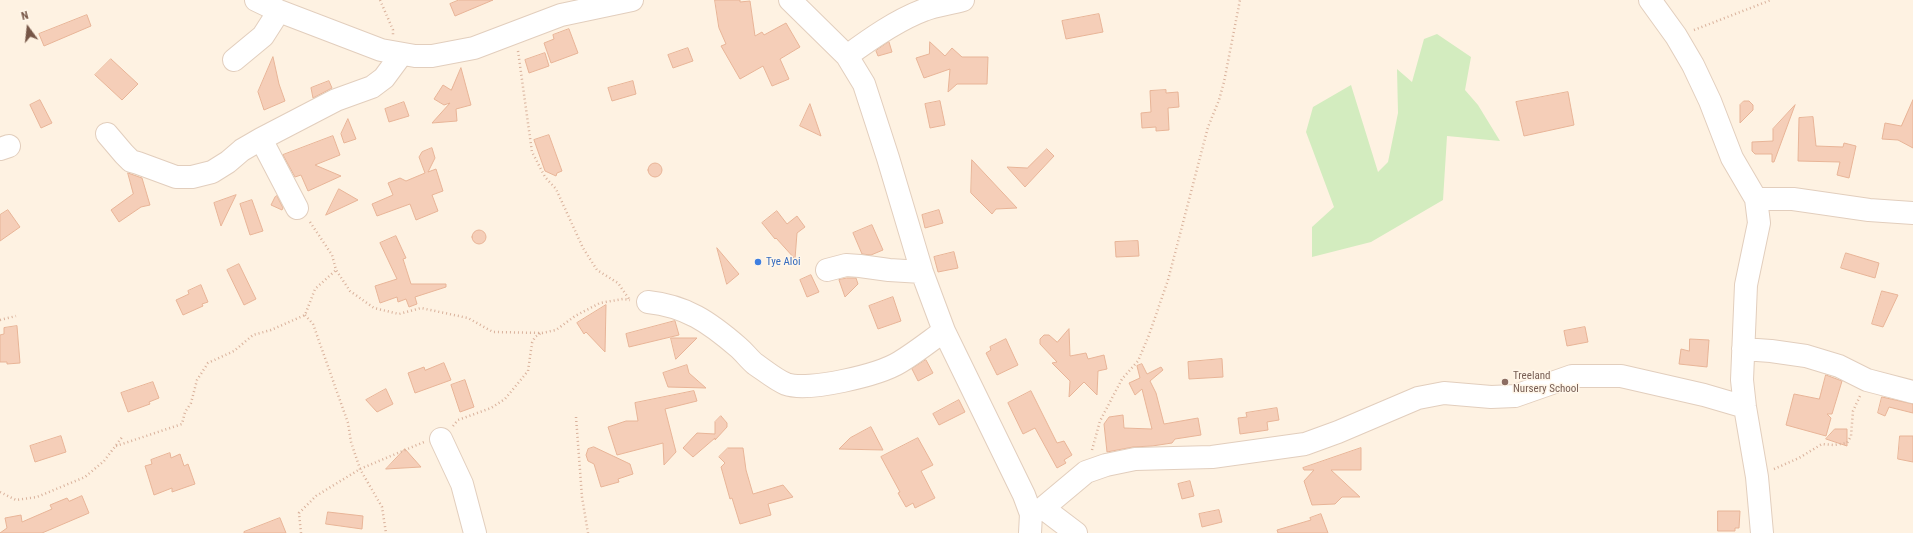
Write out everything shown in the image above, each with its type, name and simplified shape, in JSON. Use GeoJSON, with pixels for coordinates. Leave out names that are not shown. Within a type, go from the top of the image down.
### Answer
{"type":"FeatureCollection","features":[{"type":"Feature","properties":{"kind":"street"},"geometry":{"type":"LineString","coordinates":[[256,0],[279,11],[396,54],[432,56],[474,48],[561,15],[632,0]]}},
{"type":"Feature","properties":{"kind":"street"},"geometry":{"type":"LineString","coordinates":[[790,0],[847,56],[864,84],[922,272],[944,331],[1035,518],[1076,533]]}},
{"type":"Feature","properties":{"kind":"street"},"geometry":{"type":"LineString","coordinates":[[847,56],[913,14],[937,3],[963,0]]}},
{"type":"Feature","properties":{"kind":"street"},"geometry":{"type":"LineString","coordinates":[[1650,0],[1676,36],[1694,65],[1732,158],[1756,199],[1759,223],[1746,285],[1743,349],[1745,407],[1757,476],[1762,533]]}},
{"type":"Feature","properties":{"kind":"street"},"geometry":{"type":"LineString","coordinates":[[234,60],[264,36],[279,11]]}},
{"type":"Feature","properties":{"kind":"street"},"geometry":{"type":"LineString","coordinates":[[107,134],[131,161],[176,177],[192,177],[212,172],[228,162],[242,150],[261,139],[336,100],[372,87],[384,78],[396,54]]}},
{"type":"Feature","properties":{"kind":"street"},"geometry":{"type":"LineString","coordinates":[[261,139],[297,208]]}},
{"type":"Feature","properties":{"kind":"street"},"geometry":{"type":"LineString","coordinates":[[1756,199],[1793,200],[1869,210],[1913,213]]}},
{"type":"Feature","properties":{"kind":"street"},"geometry":{"type":"LineString","coordinates":[[827,270],[846,266],[860,266],[922,272]]}},
{"type":"Feature","properties":{"kind":"street"},"geometry":{"type":"LineString","coordinates":[[638,301],[666,304],[684,309],[704,320],[724,335],[755,363],[785,383],[797,386],[811,387],[885,370],[900,363],[944,331]]}},
{"type":"Feature","properties":{"kind":"street"},"geometry":{"type":"LineString","coordinates":[[1743,349],[1806,356],[1839,366],[1867,380],[1913,392]]}},
{"type":"Feature","properties":{"kind":"street"},"geometry":{"type":"LineString","coordinates":[[1035,518],[1086,472],[1106,465],[1135,459],[1212,457],[1305,444],[1338,432],[1418,398],[1444,393],[1491,397],[1515,396],[1572,376],[1621,376],[1704,395],[1745,407]]}},
{"type":"Feature","properties":{"kind":"street"},"geometry":{"type":"LineString","coordinates":[[441,439],[462,484],[475,533]]}},
{"type":"Feature","properties":{"kind":"path"},"geometry":{"type":"LineString","coordinates":[[380,0],[393,30],[396,54]]}},
{"type":"Feature","properties":{"kind":"path"},"geometry":{"type":"LineString","coordinates":[[1086,472],[1100,421],[1122,379],[1138,360],[1149,336],[1168,280],[1208,127],[1219,100],[1224,82],[1240,0]]}},
{"type":"Feature","properties":{"kind":"path"},"geometry":{"type":"LineString","coordinates":[[1676,36],[1771,0]]}},
{"type":"Feature","properties":{"kind":"path"},"geometry":{"type":"LineString","coordinates":[[516,33],[532,152],[545,177],[556,189],[583,248],[597,270],[618,283],[638,301]]}},
{"type":"Feature","properties":{"kind":"path"},"geometry":{"type":"LineString","coordinates":[[297,208],[318,232],[332,255],[336,270],[350,291],[374,308],[399,314],[421,308],[468,318],[493,332],[512,334],[542,333],[556,330],[575,316],[600,304],[623,299],[638,301]]}},
{"type":"Feature","properties":{"kind":"path"},"geometry":{"type":"LineString","coordinates":[[116,446],[182,424],[185,412],[191,403],[197,380],[208,363],[234,352],[253,335],[271,330],[305,315],[315,289],[336,270]]}},
{"type":"Feature","properties":{"kind":"path"},"geometry":{"type":"LineString","coordinates":[[305,315],[313,324],[348,423],[351,442],[360,469],[382,507],[386,533]]}},
{"type":"Feature","properties":{"kind":"path"},"geometry":{"type":"LineString","coordinates":[[0,320],[16,316]]}},
{"type":"Feature","properties":{"kind":"path"},"geometry":{"type":"LineString","coordinates":[[476,412],[491,408],[505,399],[528,370],[532,343],[535,337],[542,333]]}},
{"type":"Feature","properties":{"kind":"path"},"geometry":{"type":"LineString","coordinates":[[1757,476],[1799,458],[1822,444],[1834,445],[1847,443],[1851,436],[1853,411],[1867,380]]}},
{"type":"Feature","properties":{"kind":"path"},"geometry":{"type":"LineString","coordinates":[[576,417],[582,497],[588,533]]}},
{"type":"Feature","properties":{"kind":"path"},"geometry":{"type":"LineString","coordinates":[[0,492],[16,500],[36,497],[85,477],[104,461],[123,436]]}},
{"type":"Feature","properties":{"kind":"path"},"geometry":{"type":"LineString","coordinates":[[301,533],[299,512],[316,496],[360,469],[401,450]]}},
{"type":"Feature","properties":{"kind":"green space"},"geometry":{"type":"Polygon","coordinates":[[[1437,34],[1471,57],[1465,90],[1478,105],[1500,141],[1447,136],[1443,200],[1371,242],[1312,257],[1312,227],[1334,207],[1306,132],[1313,107],[1351,85],[1378,172],[1388,162],[1398,113],[1397,69],[1412,82],[1424,39],[1437,34]]]}},
{"type":"Feature","properties":{"kind":"building"},"geometry":{"type":"Polygon","coordinates":[[[459,0],[493,0],[455,16],[450,4],[459,0]]]}},
{"type":"Feature","properties":{"kind":"building"},"geometry":{"type":"Polygon","coordinates":[[[715,0],[740,0],[740,2],[750,1],[755,36],[762,32],[764,35],[786,23],[800,47],[780,59],[789,79],[772,86],[763,66],[740,79],[721,46],[726,44],[719,28],[715,0]]]}},
{"type":"Feature","properties":{"kind":"building"},"geometry":{"type":"Polygon","coordinates":[[[1099,14],[1103,32],[1066,39],[1062,21],[1099,14]]]}},
{"type":"Feature","properties":{"kind":"building"},"geometry":{"type":"Polygon","coordinates":[[[87,15],[91,26],[44,46],[39,34],[87,15]]]}},
{"type":"Feature","properties":{"kind":"building"},"geometry":{"type":"Polygon","coordinates":[[[569,29],[578,53],[551,63],[544,43],[554,39],[553,35],[569,29]]]}},
{"type":"Feature","properties":{"kind":"building"},"geometry":{"type":"Polygon","coordinates":[[[889,42],[892,52],[878,56],[876,51],[889,42]]]}},
{"type":"Feature","properties":{"kind":"building"},"geometry":{"type":"Polygon","coordinates":[[[930,42],[945,56],[952,48],[962,57],[988,57],[987,84],[957,84],[948,92],[950,69],[924,78],[916,58],[929,54],[930,42]]]}},
{"type":"Feature","properties":{"kind":"building"},"geometry":{"type":"Polygon","coordinates":[[[688,48],[693,61],[673,68],[668,55],[688,48]]]}},
{"type":"Feature","properties":{"kind":"building"},"geometry":{"type":"Polygon","coordinates":[[[545,53],[549,66],[529,73],[525,60],[545,53]]]}},
{"type":"Feature","properties":{"kind":"building"},"geometry":{"type":"Polygon","coordinates":[[[273,57],[279,84],[285,101],[264,110],[258,92],[273,57]]]}},
{"type":"Feature","properties":{"kind":"building"},"geometry":{"type":"Polygon","coordinates":[[[111,59],[138,84],[122,100],[95,75],[111,59]]]}},
{"type":"Feature","properties":{"kind":"building"},"geometry":{"type":"Polygon","coordinates":[[[461,68],[471,105],[456,109],[457,121],[432,123],[450,103],[444,105],[434,99],[443,85],[451,90],[461,68]]]}},
{"type":"Feature","properties":{"kind":"building"},"geometry":{"type":"Polygon","coordinates":[[[329,81],[332,88],[313,98],[311,88],[329,81]]]}},
{"type":"Feature","properties":{"kind":"building"},"geometry":{"type":"Polygon","coordinates":[[[633,81],[636,94],[612,101],[608,88],[633,81]]]}},
{"type":"Feature","properties":{"kind":"building"},"geometry":{"type":"Polygon","coordinates":[[[1166,90],[1166,93],[1178,92],[1179,107],[1168,108],[1169,130],[1156,131],[1156,127],[1142,128],[1141,113],[1151,112],[1150,91],[1166,90]]]}},
{"type":"Feature","properties":{"kind":"building"},"geometry":{"type":"Polygon","coordinates":[[[1568,92],[1574,125],[1524,136],[1516,102],[1568,92]]]}},
{"type":"Feature","properties":{"kind":"building"},"geometry":{"type":"Polygon","coordinates":[[[40,100],[52,123],[41,128],[30,105],[40,100]]]}},
{"type":"Feature","properties":{"kind":"building"},"geometry":{"type":"Polygon","coordinates":[[[1913,100],[1913,148],[1898,140],[1882,139],[1885,123],[1901,126],[1913,100]]]}},
{"type":"Feature","properties":{"kind":"building"},"geometry":{"type":"Polygon","coordinates":[[[940,101],[945,125],[930,128],[925,104],[940,101]]]}},
{"type":"Feature","properties":{"kind":"building"},"geometry":{"type":"Polygon","coordinates":[[[1744,101],[1749,101],[1753,105],[1753,110],[1740,123],[1740,105],[1744,101]]]}},
{"type":"Feature","properties":{"kind":"building"},"geometry":{"type":"Polygon","coordinates":[[[404,102],[409,116],[389,122],[385,109],[404,102]]]}},
{"type":"Feature","properties":{"kind":"building"},"geometry":{"type":"Polygon","coordinates":[[[810,104],[821,136],[800,126],[810,104]]]}},
{"type":"Feature","properties":{"kind":"building"},"geometry":{"type":"Polygon","coordinates":[[[1795,105],[1774,162],[1772,162],[1772,154],[1755,154],[1752,151],[1752,142],[1773,141],[1773,129],[1795,105]]]}},
{"type":"Feature","properties":{"kind":"building"},"geometry":{"type":"Polygon","coordinates":[[[1813,117],[1816,146],[1843,147],[1844,143],[1856,146],[1849,178],[1837,175],[1840,162],[1798,161],[1799,118],[1813,117]]]}},
{"type":"Feature","properties":{"kind":"building"},"geometry":{"type":"Polygon","coordinates":[[[348,119],[356,139],[344,143],[341,134],[348,119]]]}},
{"type":"Feature","properties":{"kind":"building"},"geometry":{"type":"Polygon","coordinates":[[[549,135],[562,171],[557,173],[556,176],[545,171],[534,140],[549,135]]]}},
{"type":"Feature","properties":{"kind":"building"},"geometry":{"type":"Polygon","coordinates":[[[333,136],[340,155],[315,165],[341,176],[308,191],[301,175],[295,177],[283,155],[333,136]]]}},
{"type":"Feature","properties":{"kind":"building"},"geometry":{"type":"Polygon","coordinates":[[[432,148],[435,158],[428,172],[436,169],[443,191],[432,195],[438,211],[416,220],[410,204],[377,216],[372,204],[393,195],[388,183],[400,178],[406,181],[425,173],[419,157],[422,152],[432,148]]]}},
{"type":"Feature","properties":{"kind":"building"},"geometry":{"type":"Polygon","coordinates":[[[1047,149],[1054,156],[1025,187],[1007,167],[1027,168],[1047,149]]]}},
{"type":"Feature","properties":{"kind":"building"},"geometry":{"type":"Polygon","coordinates":[[[972,160],[1017,208],[996,209],[992,214],[971,193],[972,160]]]}},
{"type":"Feature","properties":{"kind":"building"},"geometry":{"type":"Polygon","coordinates":[[[655,163],[660,165],[662,170],[660,175],[655,177],[650,175],[648,170],[650,165],[655,163]]]}},
{"type":"Feature","properties":{"kind":"building"},"geometry":{"type":"Polygon","coordinates":[[[128,173],[142,178],[150,205],[141,207],[119,222],[111,210],[133,194],[128,173]]]}},
{"type":"Feature","properties":{"kind":"building"},"geometry":{"type":"Polygon","coordinates":[[[339,189],[358,200],[326,215],[339,189]]]}},
{"type":"Feature","properties":{"kind":"building"},"geometry":{"type":"Polygon","coordinates":[[[236,195],[221,226],[214,203],[236,195]]]}},
{"type":"Feature","properties":{"kind":"building"},"geometry":{"type":"Polygon","coordinates":[[[277,196],[283,208],[282,210],[271,205],[277,196]]]}},
{"type":"Feature","properties":{"kind":"building"},"geometry":{"type":"Polygon","coordinates":[[[252,200],[263,231],[250,235],[240,204],[252,200]]]}},
{"type":"Feature","properties":{"kind":"building"},"geometry":{"type":"Polygon","coordinates":[[[8,210],[20,227],[0,241],[0,215],[8,210]]]}},
{"type":"Feature","properties":{"kind":"building"},"geometry":{"type":"Polygon","coordinates":[[[939,210],[943,223],[925,228],[922,215],[939,210]]]}},
{"type":"Feature","properties":{"kind":"building"},"geometry":{"type":"Polygon","coordinates":[[[777,211],[787,224],[797,216],[805,227],[797,233],[795,259],[776,238],[775,239],[762,223],[777,211]]]}},
{"type":"Feature","properties":{"kind":"building"},"geometry":{"type":"Polygon","coordinates":[[[872,225],[883,250],[871,255],[862,254],[853,233],[872,225]]]}},
{"type":"Feature","properties":{"kind":"building"},"geometry":{"type":"Polygon","coordinates":[[[479,230],[484,232],[486,237],[484,242],[479,244],[474,242],[472,237],[474,232],[479,230]]]}},
{"type":"Feature","properties":{"kind":"building"},"geometry":{"type":"Polygon","coordinates":[[[396,236],[406,258],[403,259],[411,284],[446,284],[446,287],[415,297],[417,304],[409,307],[406,299],[398,302],[397,297],[380,303],[375,286],[397,279],[380,243],[396,236]]]}},
{"type":"Feature","properties":{"kind":"building"},"geometry":{"type":"Polygon","coordinates":[[[1138,241],[1139,256],[1116,257],[1115,242],[1138,241]]]}},
{"type":"Feature","properties":{"kind":"building"},"geometry":{"type":"Polygon","coordinates":[[[717,248],[739,274],[727,284],[717,248]]]}},
{"type":"Feature","properties":{"kind":"building"},"geometry":{"type":"Polygon","coordinates":[[[954,252],[958,268],[938,272],[934,257],[954,252]]]}},
{"type":"Feature","properties":{"kind":"building"},"geometry":{"type":"Polygon","coordinates":[[[1846,253],[1879,263],[1875,278],[1841,268],[1846,253]]]}},
{"type":"Feature","properties":{"kind":"building"},"geometry":{"type":"Polygon","coordinates":[[[239,264],[256,299],[244,305],[227,270],[239,264]]]}},
{"type":"Feature","properties":{"kind":"building"},"geometry":{"type":"Polygon","coordinates":[[[811,275],[819,292],[807,297],[800,280],[811,275]]]}},
{"type":"Feature","properties":{"kind":"building"},"geometry":{"type":"Polygon","coordinates":[[[856,278],[858,284],[845,297],[839,280],[856,278]]]}},
{"type":"Feature","properties":{"kind":"building"},"geometry":{"type":"Polygon","coordinates":[[[201,285],[208,302],[202,304],[203,306],[183,315],[176,300],[189,294],[188,291],[201,285]]]}},
{"type":"Feature","properties":{"kind":"building"},"geometry":{"type":"Polygon","coordinates":[[[1882,291],[1898,295],[1883,327],[1872,324],[1882,291]]]}},
{"type":"Feature","properties":{"kind":"building"},"geometry":{"type":"Polygon","coordinates":[[[893,297],[901,321],[878,329],[869,306],[893,297]]]}},
{"type":"Feature","properties":{"kind":"building"},"geometry":{"type":"Polygon","coordinates":[[[606,305],[605,352],[586,332],[584,334],[577,323],[606,305]]]}},
{"type":"Feature","properties":{"kind":"building"},"geometry":{"type":"Polygon","coordinates":[[[675,321],[679,335],[629,347],[626,334],[675,321]]]}},
{"type":"Feature","properties":{"kind":"building"},"geometry":{"type":"Polygon","coordinates":[[[17,326],[20,363],[7,364],[7,362],[0,362],[0,335],[4,334],[4,328],[17,326]]]}},
{"type":"Feature","properties":{"kind":"building"},"geometry":{"type":"Polygon","coordinates":[[[1585,327],[1588,342],[1567,346],[1564,331],[1585,327]]]}},
{"type":"Feature","properties":{"kind":"building"},"geometry":{"type":"Polygon","coordinates":[[[1069,329],[1070,356],[1086,353],[1088,359],[1104,355],[1107,369],[1098,371],[1097,395],[1084,382],[1069,397],[1070,381],[1052,363],[1057,362],[1040,344],[1040,339],[1044,335],[1049,335],[1057,342],[1069,329]]]}},
{"type":"Feature","properties":{"kind":"building"},"geometry":{"type":"Polygon","coordinates":[[[671,338],[697,338],[676,359],[671,338]]]}},
{"type":"Feature","properties":{"kind":"building"},"geometry":{"type":"Polygon","coordinates":[[[1006,339],[1018,365],[997,375],[986,353],[991,350],[990,347],[1006,339]]]}},
{"type":"Feature","properties":{"kind":"building"},"geometry":{"type":"Polygon","coordinates":[[[1690,339],[1709,340],[1707,367],[1679,364],[1681,349],[1689,351],[1690,339]]]}},
{"type":"Feature","properties":{"kind":"building"},"geometry":{"type":"Polygon","coordinates":[[[1222,359],[1223,377],[1189,379],[1188,362],[1222,359]]]}},
{"type":"Feature","properties":{"kind":"building"},"geometry":{"type":"Polygon","coordinates":[[[926,360],[933,373],[918,381],[912,369],[926,360]]]}},
{"type":"Feature","properties":{"kind":"building"},"geometry":{"type":"Polygon","coordinates":[[[444,363],[451,380],[415,393],[408,373],[424,367],[425,370],[444,363]]]}},
{"type":"Feature","properties":{"kind":"building"},"geometry":{"type":"Polygon","coordinates":[[[1142,364],[1147,374],[1161,367],[1163,370],[1150,381],[1156,393],[1164,424],[1198,418],[1201,435],[1175,439],[1172,443],[1133,447],[1107,452],[1104,424],[1109,417],[1123,415],[1124,428],[1152,429],[1142,389],[1135,395],[1129,383],[1140,378],[1137,366],[1142,364]]]}},
{"type":"Feature","properties":{"kind":"building"},"geometry":{"type":"Polygon","coordinates":[[[687,365],[689,373],[706,388],[668,387],[663,373],[687,365]]]}},
{"type":"Feature","properties":{"kind":"building"},"geometry":{"type":"Polygon","coordinates":[[[1826,375],[1842,381],[1832,414],[1827,414],[1831,418],[1826,436],[1786,425],[1794,394],[1819,399],[1826,375]]]}},
{"type":"Feature","properties":{"kind":"building"},"geometry":{"type":"Polygon","coordinates":[[[465,380],[474,407],[460,412],[451,385],[465,380]]]}},
{"type":"Feature","properties":{"kind":"building"},"geometry":{"type":"Polygon","coordinates":[[[153,382],[159,398],[149,402],[150,404],[128,412],[121,393],[153,382]]]}},
{"type":"Feature","properties":{"kind":"building"},"geometry":{"type":"Polygon","coordinates":[[[386,389],[393,404],[377,412],[366,400],[386,389]]]}},
{"type":"Feature","properties":{"kind":"building"},"geometry":{"type":"Polygon","coordinates":[[[694,391],[697,401],[665,409],[676,452],[664,465],[663,443],[617,455],[608,427],[626,421],[638,421],[635,403],[694,391]]]}},
{"type":"Feature","properties":{"kind":"building"},"geometry":{"type":"Polygon","coordinates":[[[1031,391],[1057,443],[1064,441],[1072,455],[1064,460],[1066,463],[1057,468],[1035,428],[1023,434],[1008,403],[1031,391]]]}},
{"type":"Feature","properties":{"kind":"building"},"geometry":{"type":"Polygon","coordinates":[[[1882,397],[1913,404],[1913,413],[1889,407],[1885,416],[1878,413],[1882,397]]]}},
{"type":"Feature","properties":{"kind":"building"},"geometry":{"type":"Polygon","coordinates":[[[959,400],[965,412],[939,425],[933,414],[959,400]]]}},
{"type":"Feature","properties":{"kind":"building"},"geometry":{"type":"Polygon","coordinates":[[[1277,408],[1279,420],[1267,422],[1268,430],[1240,434],[1238,418],[1247,417],[1246,413],[1277,408]]]}},
{"type":"Feature","properties":{"kind":"building"},"geometry":{"type":"Polygon","coordinates":[[[721,416],[727,423],[727,427],[715,440],[715,438],[693,457],[683,448],[697,433],[715,434],[715,422],[721,416]]]}},
{"type":"Feature","properties":{"kind":"building"},"geometry":{"type":"Polygon","coordinates":[[[871,427],[883,450],[839,449],[850,438],[871,427]]]}},
{"type":"Feature","properties":{"kind":"building"},"geometry":{"type":"Polygon","coordinates":[[[1835,429],[1847,429],[1847,446],[1826,439],[1835,429]]]}},
{"type":"Feature","properties":{"kind":"building"},"geometry":{"type":"Polygon","coordinates":[[[61,436],[66,452],[35,462],[30,446],[61,436]]]}},
{"type":"Feature","properties":{"kind":"building"},"geometry":{"type":"Polygon","coordinates":[[[1900,436],[1913,436],[1913,462],[1898,459],[1900,436]]]}},
{"type":"Feature","properties":{"kind":"building"},"geometry":{"type":"Polygon","coordinates":[[[918,438],[933,465],[921,471],[935,498],[915,508],[913,503],[906,507],[898,493],[900,492],[881,457],[918,438]]]}},
{"type":"Feature","properties":{"kind":"building"},"geometry":{"type":"Polygon","coordinates":[[[594,447],[630,464],[633,474],[618,479],[619,482],[601,487],[594,464],[588,461],[586,455],[588,449],[594,447]]]}},
{"type":"Feature","properties":{"kind":"building"},"geometry":{"type":"Polygon","coordinates":[[[728,448],[743,448],[746,470],[753,494],[783,485],[793,497],[768,504],[771,515],[740,524],[732,498],[730,499],[721,467],[725,463],[719,457],[728,448]]]}},
{"type":"Feature","properties":{"kind":"building"},"geometry":{"type":"Polygon","coordinates":[[[1361,448],[1361,470],[1331,470],[1360,497],[1342,497],[1335,504],[1312,505],[1304,481],[1314,470],[1304,470],[1303,468],[1361,448]]]}},
{"type":"Feature","properties":{"kind":"building"},"geometry":{"type":"Polygon","coordinates":[[[405,449],[421,467],[386,469],[405,449]]]}},
{"type":"Feature","properties":{"kind":"building"},"geometry":{"type":"Polygon","coordinates":[[[170,453],[171,458],[180,454],[184,466],[188,464],[195,484],[172,492],[172,488],[154,495],[145,466],[152,464],[151,460],[170,453]]]}},
{"type":"Feature","properties":{"kind":"building"},"geometry":{"type":"Polygon","coordinates":[[[1190,481],[1194,496],[1182,499],[1178,484],[1190,481]]]}},
{"type":"Feature","properties":{"kind":"building"},"geometry":{"type":"Polygon","coordinates":[[[82,496],[89,513],[42,533],[0,533],[7,528],[5,518],[21,515],[22,522],[52,509],[50,505],[67,498],[69,501],[82,496]]]}},
{"type":"Feature","properties":{"kind":"building"},"geometry":{"type":"Polygon","coordinates":[[[1219,510],[1222,522],[1202,527],[1199,514],[1219,510]]]}},
{"type":"Feature","properties":{"kind":"building"},"geometry":{"type":"Polygon","coordinates":[[[1718,511],[1740,511],[1739,528],[1735,528],[1735,531],[1718,531],[1718,511]]]}},
{"type":"Feature","properties":{"kind":"building"},"geometry":{"type":"Polygon","coordinates":[[[328,512],[363,516],[362,529],[326,524],[328,512]]]}},
{"type":"Feature","properties":{"kind":"building"},"geometry":{"type":"Polygon","coordinates":[[[1321,514],[1328,533],[1278,533],[1277,530],[1311,520],[1310,518],[1321,514]]]}},
{"type":"Feature","properties":{"kind":"building"},"geometry":{"type":"Polygon","coordinates":[[[280,518],[286,533],[244,533],[244,532],[280,518]]]}},
{"type":"Feature","properties":{"kind":"place","name":"Tye Aloi"},"geometry":{"type":"Point","coordinates":[758,262]}},
{"type":"Feature","properties":{"kind":"place","name":"Treeland Nursery School"},"geometry":{"type":"Point","coordinates":[1505,382]}}]}
